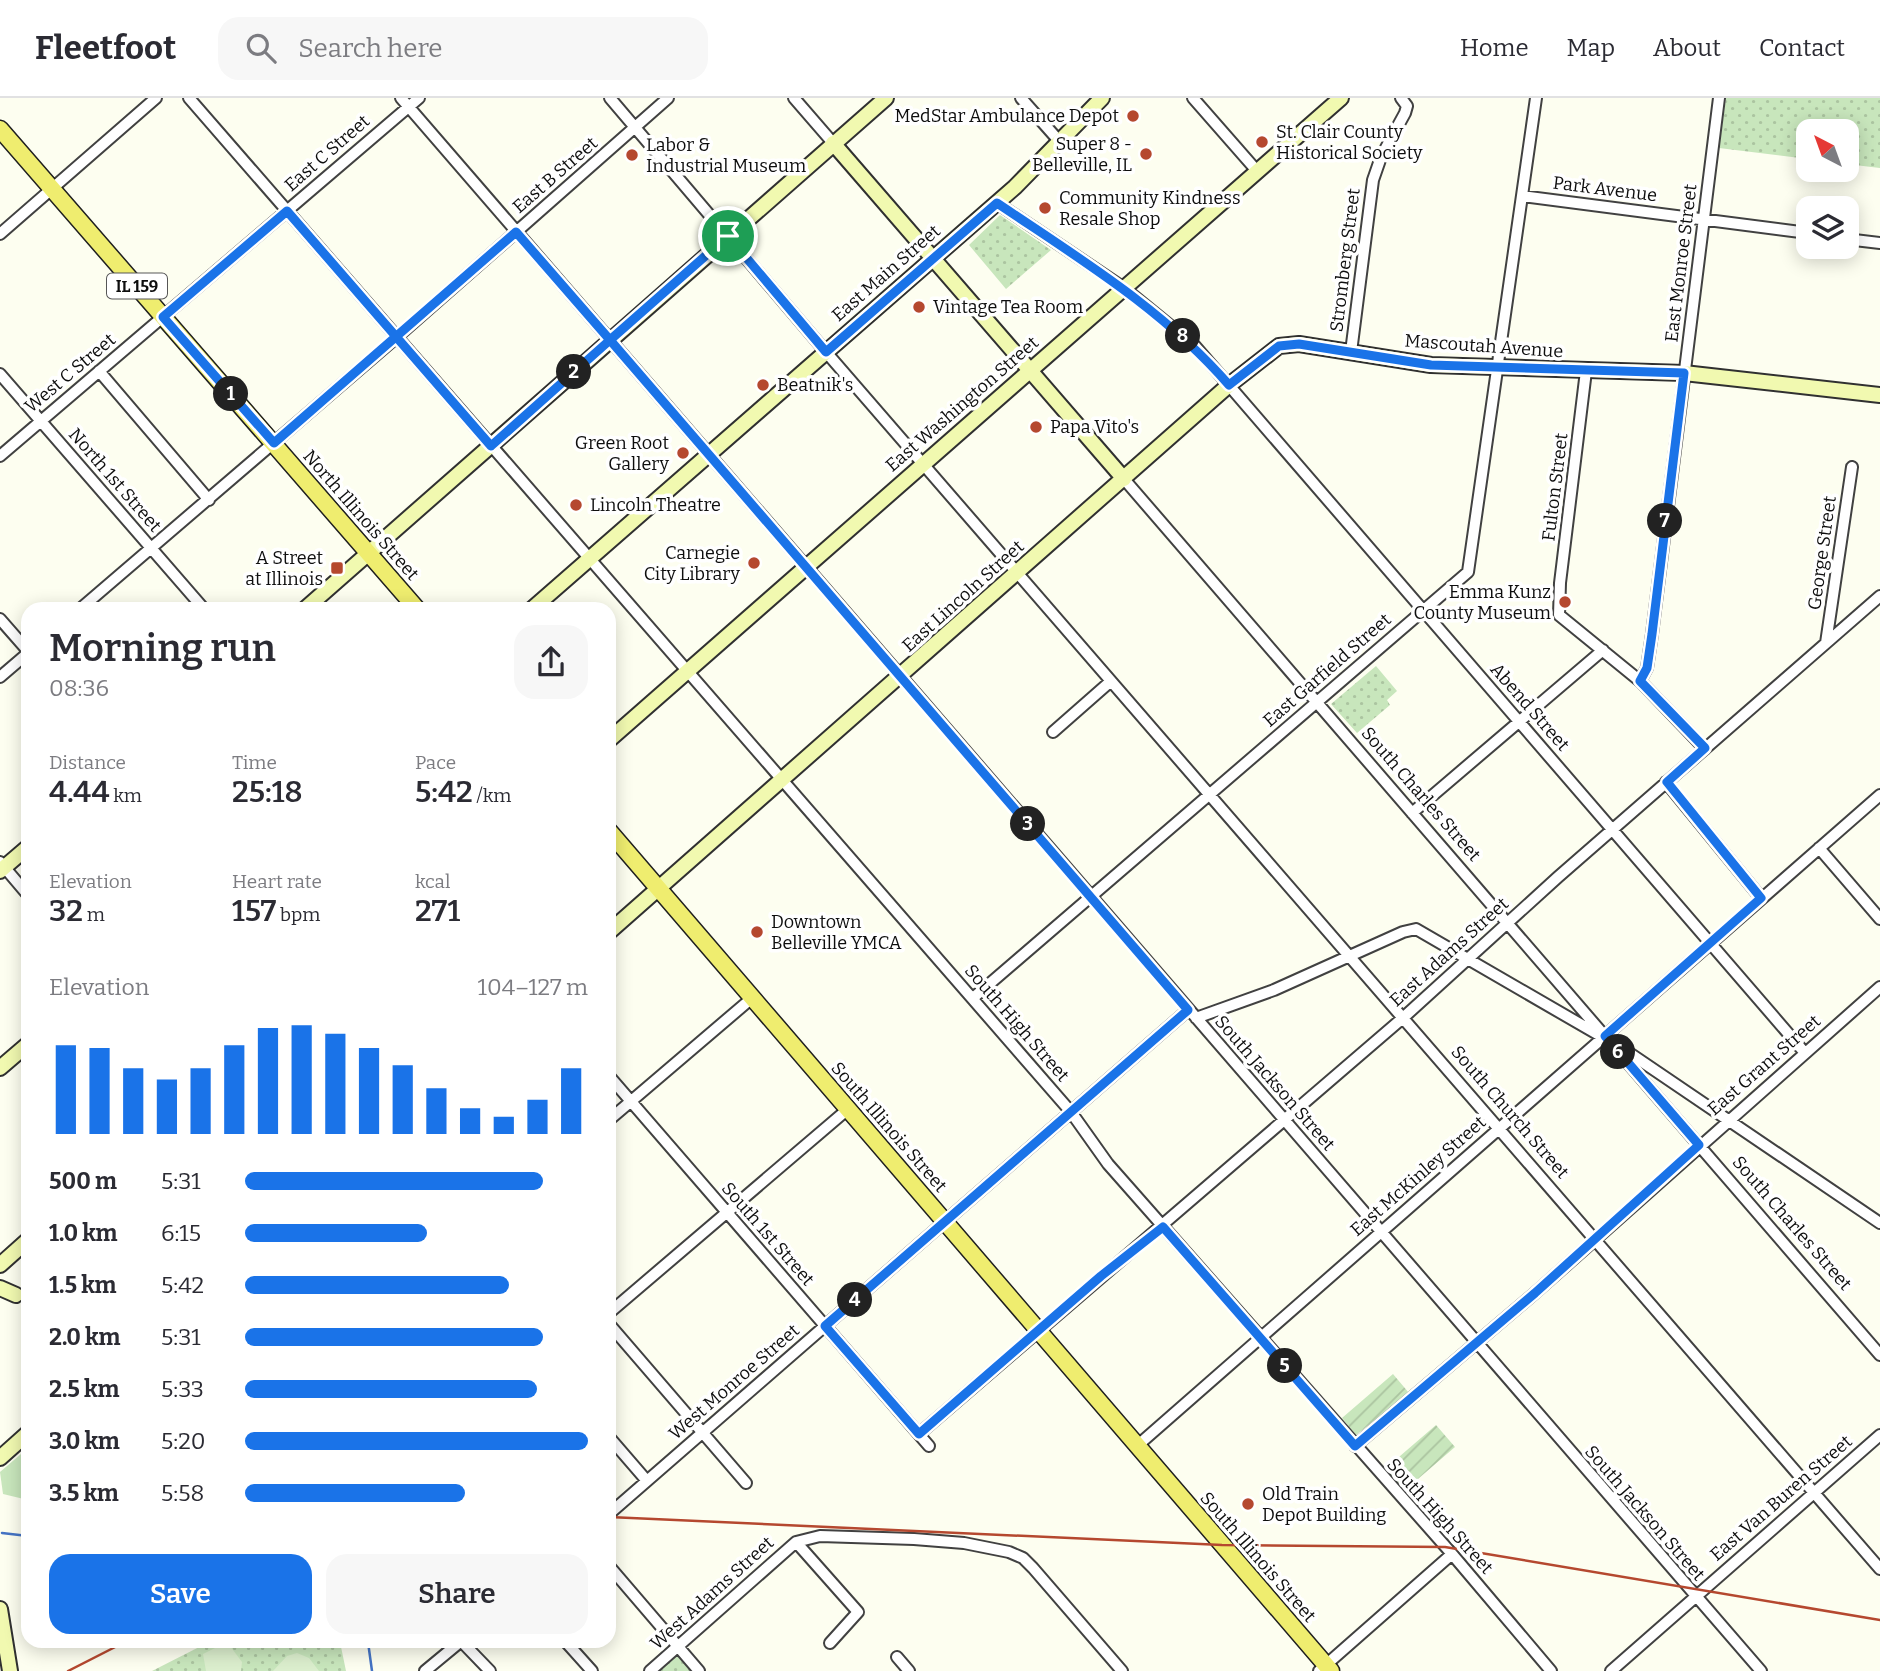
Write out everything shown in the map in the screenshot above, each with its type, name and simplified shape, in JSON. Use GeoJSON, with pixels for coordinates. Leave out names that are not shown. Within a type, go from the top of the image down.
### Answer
{"type":"FeatureCollection","features":[{"type":"Feature","properties":{"kind":"main road","name":"North Illinois Street"},"geometry":{"type":"LineString","coordinates":[[0,129],[411,602]]}},
{"type":"Feature","properties":{"kind":"main road","name":"South Illinois Street"},"geometry":{"type":"LineString","coordinates":[[616,839],[1325,1669]]}},
{"type":"Feature","properties":{"kind":"street"},"geometry":{"type":"LineString","coordinates":[[0,234],[156,98]]}},
{"type":"Feature","properties":{"kind":"street","name":"South High Street"},"geometry":{"type":"LineString","coordinates":[[189,98],[973,998],[1071,1112],[1108,1164],[1452,1554],[1551,1671]]}},
{"type":"Feature","properties":{"kind":"street","name":"East C Street"},"geometry":{"type":"LineString","coordinates":[[163,317],[287,211],[404,102],[419,98]]}},
{"type":"Feature","properties":{"kind":"street","name":"South Church Street"},"geometry":{"type":"LineString","coordinates":[[610,98],[826,352],[1816,1491],[1880,1569]]}},
{"type":"Feature","properties":{"kind":"street","name":"East B Street"},"geometry":{"type":"LineString","coordinates":[[88,602],[397,337],[668,98]]}},
{"type":"Feature","properties":{"kind":"street"},"geometry":{"type":"LineString","coordinates":[[794,98],[833,143]]}},
{"type":"Feature","properties":{"kind":"street"},"geometry":{"type":"LineString","coordinates":[[313,602],[886,98]]}},
{"type":"Feature","properties":{"kind":"street"},"geometry":{"type":"LineString","coordinates":[[1021,98],[1060,142]]}},
{"type":"Feature","properties":{"kind":"street","name":"East Main Street"},"geometry":{"type":"LineString","coordinates":[[540,602],[997,203],[1102,98]]}},
{"type":"Feature","properties":{"kind":"street"},"geometry":{"type":"LineString","coordinates":[[1193,98],[1258,171]]}},
{"type":"Feature","properties":{"kind":"street","name":"East Washington Street"},"geometry":{"type":"LineString","coordinates":[[616,734],[1341,98]]}},
{"type":"Feature","properties":{"kind":"street","name":"Stromberg Street"},"geometry":{"type":"LineString","coordinates":[[1351,352],[1373,180],[1381,157],[1405,113],[1407,106],[1401,98]]}},
{"type":"Feature","properties":{"kind":"street","name":"East Garfield Street"},"geometry":{"type":"LineString","coordinates":[[973,998],[1468,572],[1536,98]]}},
{"type":"Feature","properties":{"kind":"street","name":"East Monroe Street"},"geometry":{"type":"LineString","coordinates":[[1640,681],[1647,668],[1652,634],[1718,98]]}},
{"type":"Feature","properties":{"kind":"street","name":"South Jackson Street"},"geometry":{"type":"LineString","coordinates":[[404,102],[1695,1598],[1761,1671]]}},
{"type":"Feature","properties":{"kind":"street","name":"South Charles Street"},"geometry":{"type":"LineString","coordinates":[[833,143],[1880,1355]]}},
{"type":"Feature","properties":{"kind":"street","name":"Park Avenue"},"geometry":{"type":"LineString","coordinates":[[1522,196],[1796,231]]}},
{"type":"Feature","properties":{"kind":"street"},"geometry":{"type":"LineString","coordinates":[[997,203],[1124,288],[1195,346],[1229,385]]}},
{"type":"Feature","properties":{"kind":"street"},"geometry":{"type":"LineString","coordinates":[[1859,241],[1880,243]]}},
{"type":"Feature","properties":{"kind":"street","name":"West C Street"},"geometry":{"type":"LineString","coordinates":[[0,456],[163,317]]}},
{"type":"Feature","properties":{"kind":"street","name":"Mascoutah Avenue"},"geometry":{"type":"LineString","coordinates":[[1229,385],[1279,346],[1299,344],[1431,365],[1684,373],[1880,395]]}},
{"type":"Feature","properties":{"kind":"street"},"geometry":{"type":"LineString","coordinates":[[99,371],[209,500]]}},
{"type":"Feature","properties":{"kind":"street","name":"Fulton Street"},"geometry":{"type":"LineString","coordinates":[[1586,371],[1557,607],[1559,615],[1567,623],[1603,650]]}},
{"type":"Feature","properties":{"kind":"street","name":"North 1st Street"},"geometry":{"type":"LineString","coordinates":[[0,374],[198,602]]}},
{"type":"Feature","properties":{"kind":"street","name":"East Lincoln Street"},"geometry":{"type":"LineString","coordinates":[[616,926],[902,677],[1229,385]]}},
{"type":"Feature","properties":{"kind":"street","name":"Abend Street"},"geometry":{"type":"LineString","coordinates":[[1229,385],[1805,1053]]}},
{"type":"Feature","properties":{"kind":"street","name":"George Street"},"geometry":{"type":"LineString","coordinates":[[1826,643],[1852,467]]}},
{"type":"Feature","properties":{"kind":"street","name":"East Adams Street"},"geometry":{"type":"LineString","coordinates":[[1038,1331],[1163,1227],[1404,1017],[1613,829],[1880,596]]}},
{"type":"Feature","properties":{"kind":"street"},"geometry":{"type":"LineString","coordinates":[[0,619],[21,644]]}},
{"type":"Feature","properties":{"kind":"street"},"geometry":{"type":"LineString","coordinates":[[1412,813],[1603,650],[1640,681],[1705,748]]}},
{"type":"Feature","properties":{"kind":"street"},"geometry":{"type":"LineString","coordinates":[[0,677],[21,658]]}},
{"type":"Feature","properties":{"kind":"street"},"geometry":{"type":"LineString","coordinates":[[1053,732],[1111,681]]}},
{"type":"Feature","properties":{"kind":"street"},"geometry":{"type":"LineString","coordinates":[[1667,782],[1761,898]]}},
{"type":"Feature","properties":{"kind":"street","name":"East McKinley Street"},"geometry":{"type":"LineString","coordinates":[[1137,1446],[1880,795]]}},
{"type":"Feature","properties":{"kind":"street"},"geometry":{"type":"LineString","coordinates":[[1819,848],[1880,919]]}},
{"type":"Feature","properties":{"kind":"street"},"geometry":{"type":"LineString","coordinates":[[21,852],[1,867],[21,888]]}},
{"type":"Feature","properties":{"kind":"street"},"geometry":{"type":"LineString","coordinates":[[945,1222],[1071,1112],[1192,1014],[1274,990],[1403,932],[1416,929],[1554,1010],[1605,1036],[1880,1223]]}},
{"type":"Feature","properties":{"kind":"street","name":"East Grant Street"},"geometry":{"type":"LineString","coordinates":[[1355,1446],[1880,987]]}},
{"type":"Feature","properties":{"kind":"street"},"geometry":{"type":"LineString","coordinates":[[616,1114],[752,998]]}},
{"type":"Feature","properties":{"kind":"street"},"geometry":{"type":"LineString","coordinates":[[0,1068],[21,1050]]}},
{"type":"Feature","properties":{"kind":"street","name":"South 1st Street"},"geometry":{"type":"LineString","coordinates":[[616,1084],[929,1446]]}},
{"type":"Feature","properties":{"kind":"street"},"geometry":{"type":"LineString","coordinates":[[616,1307],[848,1109]]}},
{"type":"Feature","properties":{"kind":"street","name":"West Monroe Street"},"geometry":{"type":"LineString","coordinates":[[616,1508],[945,1222]]}},
{"type":"Feature","properties":{"kind":"street"},"geometry":{"type":"LineString","coordinates":[[0,1265],[21,1246]]}},
{"type":"Feature","properties":{"kind":"street"},"geometry":{"type":"LineString","coordinates":[[0,1288],[16,1296]]}},
{"type":"Feature","properties":{"kind":"street"},"geometry":{"type":"LineString","coordinates":[[919,1434],[1038,1331]]}},
{"type":"Feature","properties":{"kind":"street"},"geometry":{"type":"LineString","coordinates":[[616,1332],[746,1483]]}},
{"type":"Feature","properties":{"kind":"street","name":"East Van Buren Street"},"geometry":{"type":"LineString","coordinates":[[1611,1671],[1880,1435]]}},
{"type":"Feature","properties":{"kind":"street"},"geometry":{"type":"LineString","coordinates":[[0,1458],[21,1439]]}},
{"type":"Feature","properties":{"kind":"street"},"geometry":{"type":"LineString","coordinates":[[616,1445],[647,1481]]}},
{"type":"Feature","properties":{"kind":"street"},"geometry":{"type":"LineString","coordinates":[[830,1643],[858,1612],[796,1542],[820,1536],[964,1543],[1023,1558],[1122,1671]]}},
{"type":"Feature","properties":{"kind":"street","name":"West Adams Street"},"geometry":{"type":"LineString","coordinates":[[650,1671],[796,1542]]}},
{"type":"Feature","properties":{"kind":"street"},"geometry":{"type":"LineString","coordinates":[[1325,1669],[1452,1554]]}},
{"type":"Feature","properties":{"kind":"street"},"geometry":{"type":"LineString","coordinates":[[616,1574],[699,1671]]}},
{"type":"Feature","properties":{"kind":"street"},"geometry":{"type":"LineString","coordinates":[[0,1609],[7,1670]]}},
{"type":"Feature","properties":{"kind":"street"},"geometry":{"type":"LineString","coordinates":[[425,1671],[454,1648]]}},
{"type":"Feature","properties":{"kind":"street"},"geometry":{"type":"LineString","coordinates":[[467,1648],[490,1671]]}},
{"type":"Feature","properties":{"kind":"street"},"geometry":{"type":"LineString","coordinates":[[571,1648],[592,1671]]}},
{"type":"Feature","properties":{"kind":"street"},"geometry":{"type":"LineString","coordinates":[[897,1657],[909,1671]]}},
{"type":"Feature","properties":{"kind":"green space"},"geometry":{"type":"Polygon","coordinates":[[[1726,98],[1880,98],[1880,168],[1859,166],[1859,119],[1796,119],[1796,158],[1719,148],[1726,98]]]}},
{"type":"Feature","properties":{"kind":"green space"},"geometry":{"type":"Polygon","coordinates":[[[1000,215],[1051,250],[1006,289],[969,245],[1000,215]]]}},
{"type":"Feature","properties":{"kind":"green space"},"geometry":{"type":"Polygon","coordinates":[[[1376,666],[1397,691],[1387,700],[1390,705],[1357,733],[1331,704],[1376,666]]]}},
{"type":"Feature","properties":{"kind":"green space"},"geometry":{"type":"Polygon","coordinates":[[[1393,1374],[1409,1393],[1356,1435],[1342,1418],[1393,1374]]]}},
{"type":"Feature","properties":{"kind":"green space"},"geometry":{"type":"Polygon","coordinates":[[[1436,1425],[1455,1447],[1404,1491],[1385,1469],[1436,1425]]]}},
{"type":"Feature","properties":{"kind":"green space"},"geometry":{"type":"Polygon","coordinates":[[[21,1454],[21,1498],[3,1494],[0,1472],[21,1454]]]}},
{"type":"Feature","properties":{"kind":"green space"},"geometry":{"type":"Polygon","coordinates":[[[197,1648],[341,1648],[346,1671],[152,1671],[197,1648]]]}},
{"type":"Feature","properties":{"kind":"green space"},"geometry":{"type":"Polygon","coordinates":[[[215,1648],[232,1648],[242,1662],[241,1671],[206,1671],[203,1654],[215,1648]]]}},
{"type":"Feature","properties":{"kind":"green space"},"geometry":{"type":"Polygon","coordinates":[[[676,1650],[695,1671],[651,1671],[676,1650]]]}},
{"type":"Feature","properties":{"kind":"green space"},"geometry":{"type":"Polygon","coordinates":[[[297,1653],[309,1658],[319,1671],[273,1671],[287,1656],[297,1653]]]}},
{"type":"Feature","properties":{"kind":"waterway"},"geometry":{"type":"LineString","coordinates":[[2,1533],[21,1535]]}},
{"type":"Feature","properties":{"kind":"waterway"},"geometry":{"type":"LineString","coordinates":[[369,1648],[372,1671]]}},
{"type":"Feature","properties":{"kind":"railway"},"geometry":{"type":"LineString","coordinates":[[616,1517],[1222,1545],[1445,1547],[1880,1620]]}},
{"type":"Feature","properties":{"kind":"railway"},"geometry":{"type":"LineString","coordinates":[[68,1671],[113,1648]]}},
{"type":"Feature","properties":{"kind":"place","name":"MedStar Ambulance Depot"},"geometry":{"type":"Point","coordinates":[1133,116]}},
{"type":"Feature","properties":{"kind":"place","name":"St. Clair County Historical Society"},"geometry":{"type":"Point","coordinates":[1262,142]}},
{"type":"Feature","properties":{"kind":"place","name":"Super 8 - Belleville, IL"},"geometry":{"type":"Point","coordinates":[1146,154]}},
{"type":"Feature","properties":{"kind":"place","name":"Labor & Industrial Museum"},"geometry":{"type":"Point","coordinates":[632,155]}},
{"type":"Feature","properties":{"kind":"place","name":"Community Kindness Resale Shop"},"geometry":{"type":"Point","coordinates":[1045,208]}},
{"type":"Feature","properties":{"kind":"place","name":"Vintage Tea Room"},"geometry":{"type":"Point","coordinates":[919,307]}},
{"type":"Feature","properties":{"kind":"place","name":"Beatnik's"},"geometry":{"type":"Point","coordinates":[763,385]}},
{"type":"Feature","properties":{"kind":"place","name":"Papa Vito's"},"geometry":{"type":"Point","coordinates":[1036,427]}},
{"type":"Feature","properties":{"kind":"place","name":"Green Root Gallery"},"geometry":{"type":"Point","coordinates":[683,453]}},
{"type":"Feature","properties":{"kind":"place","name":"Lincoln Theatre"},"geometry":{"type":"Point","coordinates":[576,505]}},
{"type":"Feature","properties":{"kind":"place","name":"Carnegie City Library"},"geometry":{"type":"Point","coordinates":[754,563]}},
{"type":"Feature","properties":{"kind":"place","name":"A Street at Illinois"},"geometry":{"type":"Point","coordinates":[337,568]}},
{"type":"Feature","properties":{"kind":"place","name":"Emma Kunz County Museum"},"geometry":{"type":"Point","coordinates":[1565,602]}},
{"type":"Feature","properties":{"kind":"place","name":"Downtown Belleville YMCA"},"geometry":{"type":"Point","coordinates":[757,932]}},
{"type":"Feature","properties":{"kind":"place","name":"Old Train Depot Building"},"geometry":{"type":"Point","coordinates":[1248,1504]}},
{"type":"Feature","properties":{"kind":"route"},"geometry":{"type":"LineString","coordinates":[[728,236],[610,340],[516,232],[397,337],[274,443],[163,317],[287,211],[397,337],[491,446],[610,340],[865,632],[1188,1010],[825,1326],[919,1434],[1101,1276],[1163,1227],[1355,1446],[1535,1293],[1699,1145],[1605,1036],[1761,898],[1667,782],[1705,748],[1640,681],[1647,668],[1652,634],[1684,373],[1431,365],[1299,344],[1279,346],[1229,385],[1195,346],[1124,288],[997,203],[826,352],[728,236]]}}]}
